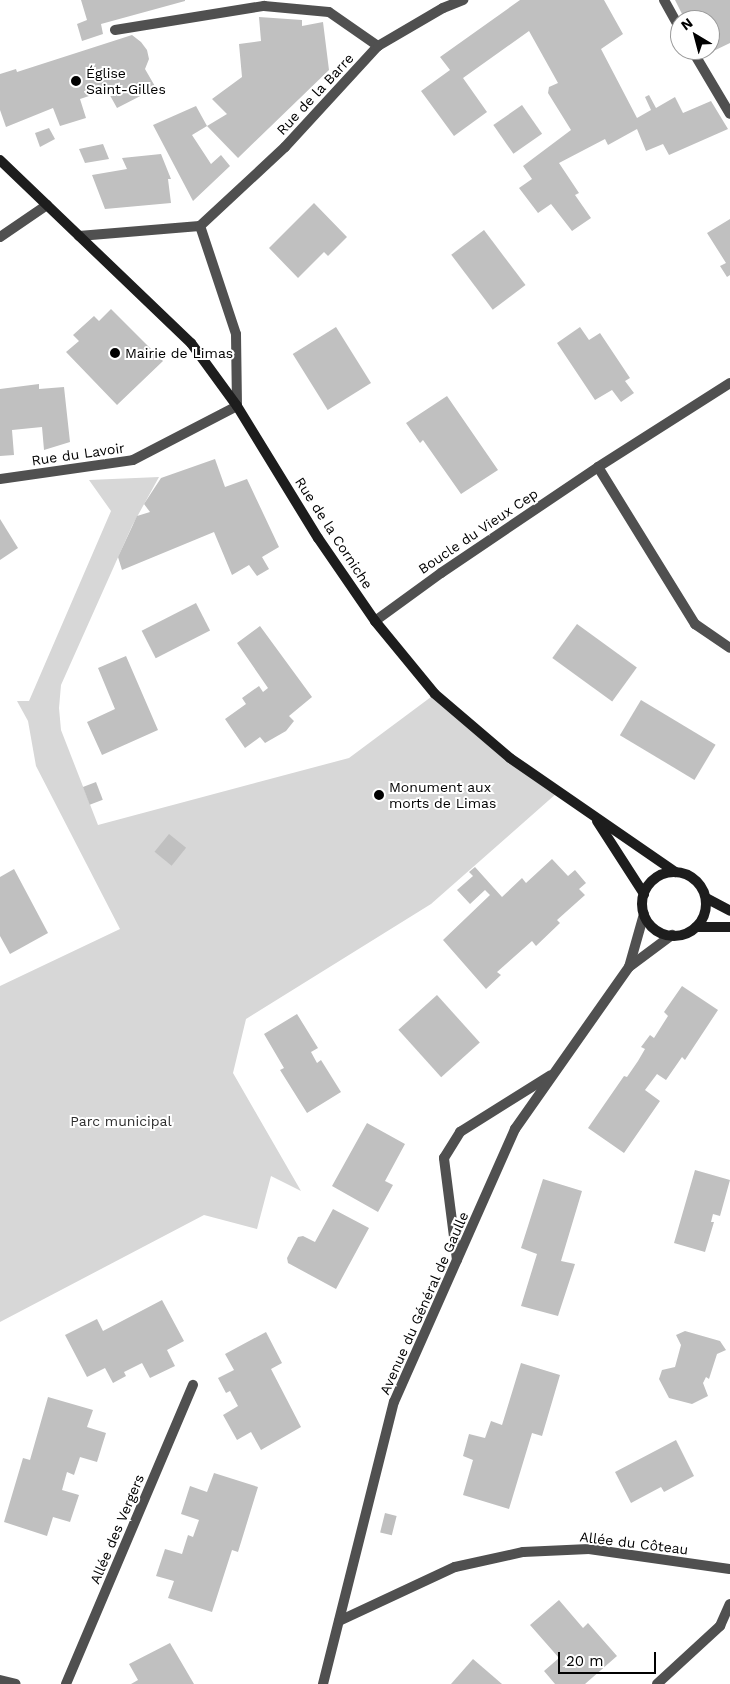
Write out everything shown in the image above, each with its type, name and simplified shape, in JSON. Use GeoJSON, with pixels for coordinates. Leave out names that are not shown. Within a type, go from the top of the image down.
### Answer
{"type":"FeatureCollection","features":[{"type":"Feature","properties":{"kind":"main road","name":"Rue de la Corniche"},"geometry":{"type":"LineString","coordinates":[[0,160],[191,343],[237,406],[318,538],[375,621],[435,694],[510,758],[675,872],[695,879],[706,898],[730,910]]}},
{"type":"Feature","properties":{"kind":"main road","name":"Rue de la Corniche"},"geometry":{"type":"LineString","coordinates":[[595,818],[644,894]]}},
{"type":"Feature","properties":{"kind":"main road"},"geometry":{"type":"LineString","coordinates":[[675,872],[665,873],[656,878],[648,885],[644,894],[644,914],[655,929],[672,935],[689,932],[696,927],[702,918],[706,898]]}},
{"type":"Feature","properties":{"kind":"main road"},"geometry":{"type":"LineString","coordinates":[[696,927],[730,927]]}},
{"type":"Feature","properties":{"kind":"street","name":"Rue de la Barre"},"geometry":{"type":"LineString","coordinates":[[200,226],[285,148],[378,46],[443,8],[462,0]]}},
{"type":"Feature","properties":{"kind":"street"},"geometry":{"type":"LineString","coordinates":[[115,30],[264,6],[329,12],[378,46]]}},
{"type":"Feature","properties":{"kind":"street"},"geometry":{"type":"LineString","coordinates":[[698,60],[730,114]]}},
{"type":"Feature","properties":{"kind":"street"},"geometry":{"type":"LineString","coordinates":[[0,237],[47,205]]}},
{"type":"Feature","properties":{"kind":"street"},"geometry":{"type":"LineString","coordinates":[[79,236],[200,226],[236,334],[237,406]]}},
{"type":"Feature","properties":{"kind":"street","name":"Boucle du Vieux Cep"},"geometry":{"type":"LineString","coordinates":[[375,621],[434,578],[598,467],[730,383]]}},
{"type":"Feature","properties":{"kind":"street","name":"Rue du Lavoir"},"geometry":{"type":"LineString","coordinates":[[0,478],[133,460],[237,406]]}},
{"type":"Feature","properties":{"kind":"street"},"geometry":{"type":"LineString","coordinates":[[598,467],[696,624],[730,648]]}},
{"type":"Feature","properties":{"kind":"street","name":"Avenue du Général de Gaulle"},"geometry":{"type":"LineString","coordinates":[[629,967],[644,914]]}},
{"type":"Feature","properties":{"kind":"street","name":"Avenue du Général de Gaulle"},"geometry":{"type":"LineString","coordinates":[[323,1684],[394,1402],[515,1129],[629,967],[672,935]]}},
{"type":"Feature","properties":{"kind":"street"},"geometry":{"type":"LineString","coordinates":[[457,1260],[444,1158],[460,1132],[556,1072]]}},
{"type":"Feature","properties":{"kind":"street","name":"Allée des Vergers"},"geometry":{"type":"LineString","coordinates":[[66,1684],[193,1385]]}},
{"type":"Feature","properties":{"kind":"street","name":"Allée du Côteau"},"geometry":{"type":"LineString","coordinates":[[339,1621],[454,1567],[523,1552],[590,1549],[730,1569]]}},
{"type":"Feature","properties":{"kind":"street"},"geometry":{"type":"LineString","coordinates":[[656,1684],[720,1626],[730,1604]]}},
{"type":"Feature","properties":{"kind":"street"},"geometry":{"type":"LineString","coordinates":[[0,1680],[16,1684]]}},
{"type":"Feature","properties":{"kind":"green space","name":"Parc municipal"},"geometry":{"type":"Polygon","coordinates":[[[159,477],[132,526],[61,685],[59,708],[61,730],[98,825],[349,758],[435,694],[557,793],[431,904],[246,1019],[233,1073],[301,1191],[271,1176],[257,1229],[204,1215],[0,1322],[0,986],[120,929],[36,766],[28,721],[17,701],[29,701],[111,511],[89,480],[159,477]]]}},
{"type":"Feature","properties":{"kind":"building"},"geometry":{"type":"Polygon","coordinates":[[[81,0],[185,1],[101,24],[103,34],[82,41],[77,24],[87,20],[81,0]]]}},
{"type":"Feature","properties":{"kind":"building"},"geometry":{"type":"Polygon","coordinates":[[[520,0],[604,0],[623,34],[601,49],[637,118],[651,110],[645,97],[649,95],[656,108],[675,97],[683,113],[711,101],[728,129],[669,155],[663,144],[646,151],[637,129],[608,145],[605,139],[559,163],[579,193],[575,195],[591,218],[572,231],[551,204],[538,213],[519,188],[532,179],[523,166],[571,130],[548,93],[549,87],[558,83],[529,31],[463,78],[487,112],[454,136],[421,91],[450,70],[440,57],[520,0]]]}},
{"type":"Feature","properties":{"kind":"building"},"geometry":{"type":"Polygon","coordinates":[[[675,0],[730,0],[730,43],[720,48],[720,10],[680,10],[675,0]]]}},
{"type":"Feature","properties":{"kind":"building"},"geometry":{"type":"Polygon","coordinates":[[[259,17],[302,20],[302,26],[323,22],[329,70],[238,158],[207,126],[227,114],[212,99],[242,77],[239,44],[261,41],[259,17]]]}},
{"type":"Feature","properties":{"kind":"building","name":"Église Saint-Gilles"},"geometry":{"type":"Polygon","coordinates":[[[132,35],[147,50],[149,59],[145,69],[156,88],[117,108],[107,90],[80,99],[86,118],[60,126],[53,108],[6,127],[0,110],[0,74],[16,69],[17,72],[132,35]]]}},
{"type":"Feature","properties":{"kind":"building"},"geometry":{"type":"Polygon","coordinates":[[[522,105],[542,134],[513,154],[493,125],[522,105]]]}},
{"type":"Feature","properties":{"kind":"building"},"geometry":{"type":"Polygon","coordinates":[[[196,106],[207,126],[192,135],[211,164],[221,155],[230,166],[193,201],[153,125],[196,106]]]}},
{"type":"Feature","properties":{"kind":"building"},"geometry":{"type":"Polygon","coordinates":[[[49,128],[55,139],[40,147],[35,133],[49,128]]]}},
{"type":"Feature","properties":{"kind":"building"},"geometry":{"type":"Polygon","coordinates":[[[103,144],[109,159],[85,163],[79,149],[103,144]]]}},
{"type":"Feature","properties":{"kind":"building"},"geometry":{"type":"Polygon","coordinates":[[[161,154],[171,179],[168,179],[171,203],[105,209],[92,175],[127,169],[122,158],[161,154]]]}},
{"type":"Feature","properties":{"kind":"building"},"geometry":{"type":"Polygon","coordinates":[[[314,203],[347,237],[328,256],[324,252],[298,278],[269,248],[314,203]]]}},
{"type":"Feature","properties":{"kind":"building"},"geometry":{"type":"Polygon","coordinates":[[[730,219],[730,275],[727,277],[720,266],[726,263],[707,233],[730,219]]]}},
{"type":"Feature","properties":{"kind":"building"},"geometry":{"type":"Polygon","coordinates":[[[484,230],[526,285],[493,310],[451,255],[484,230]]]}},
{"type":"Feature","properties":{"kind":"building"},"geometry":{"type":"Polygon","coordinates":[[[111,309],[163,361],[117,405],[66,352],[79,341],[73,335],[94,316],[99,321],[111,309]]]}},
{"type":"Feature","properties":{"kind":"building"},"geometry":{"type":"Polygon","coordinates":[[[336,327],[371,383],[328,410],[293,354],[336,327]]]}},
{"type":"Feature","properties":{"kind":"building"},"geometry":{"type":"Polygon","coordinates":[[[580,327],[589,340],[600,333],[630,378],[625,381],[634,393],[621,402],[612,390],[595,400],[557,343],[580,327]]]}},
{"type":"Feature","properties":{"kind":"building"},"geometry":{"type":"Polygon","coordinates":[[[39,384],[39,389],[64,387],[70,442],[44,450],[42,427],[12,430],[14,455],[0,456],[0,389],[39,384]]]}},
{"type":"Feature","properties":{"kind":"building"},"geometry":{"type":"Polygon","coordinates":[[[447,396],[498,470],[461,494],[423,440],[420,443],[406,423],[447,396]]]}},
{"type":"Feature","properties":{"kind":"building"},"geometry":{"type":"Polygon","coordinates":[[[215,459],[225,487],[247,479],[279,547],[262,557],[269,569],[257,576],[249,565],[232,575],[214,532],[122,570],[118,557],[137,516],[150,512],[144,504],[161,478],[215,459]]]}},
{"type":"Feature","properties":{"kind":"building"},"geometry":{"type":"Polygon","coordinates":[[[0,519],[18,548],[0,560],[0,519]]]}},
{"type":"Feature","properties":{"kind":"building"},"geometry":{"type":"Polygon","coordinates":[[[196,603],[210,631],[156,658],[142,631],[196,603]]]}},
{"type":"Feature","properties":{"kind":"building"},"geometry":{"type":"Polygon","coordinates":[[[577,624],[637,667],[612,701],[552,658],[577,624]]]}},
{"type":"Feature","properties":{"kind":"building"},"geometry":{"type":"Polygon","coordinates":[[[260,626],[312,697],[289,716],[294,721],[286,731],[265,743],[260,737],[245,748],[225,719],[246,704],[242,698],[259,686],[263,692],[268,688],[237,643],[260,626]]]}},
{"type":"Feature","properties":{"kind":"building"},"geometry":{"type":"Polygon","coordinates":[[[126,656],[158,730],[102,755],[87,722],[115,709],[98,668],[126,656]]]}},
{"type":"Feature","properties":{"kind":"building"},"geometry":{"type":"Polygon","coordinates":[[[641,700],[716,745],[694,780],[620,735],[641,700]]]}},
{"type":"Feature","properties":{"kind":"building"},"geometry":{"type":"Polygon","coordinates":[[[96,782],[103,800],[90,805],[83,787],[96,782]]]}},
{"type":"Feature","properties":{"kind":"building"},"geometry":{"type":"Polygon","coordinates":[[[169,834],[186,848],[172,866],[155,852],[169,834]]]}},
{"type":"Feature","properties":{"kind":"building"},"geometry":{"type":"Polygon","coordinates":[[[552,859],[568,876],[575,870],[586,883],[579,889],[585,895],[557,920],[560,923],[536,946],[532,941],[497,972],[501,975],[486,989],[443,940],[490,895],[485,890],[470,904],[457,890],[473,876],[469,872],[475,867],[502,897],[522,878],[526,883],[552,859]]]}},
{"type":"Feature","properties":{"kind":"building"},"geometry":{"type":"Polygon","coordinates":[[[14,869],[48,933],[10,954],[0,936],[0,877],[14,869]]]}},
{"type":"Feature","properties":{"kind":"building"},"geometry":{"type":"Polygon","coordinates":[[[682,986],[718,1010],[685,1060],[682,1057],[666,1080],[657,1074],[645,1090],[660,1101],[624,1153],[588,1128],[624,1076],[627,1077],[638,1061],[645,1049],[641,1047],[650,1035],[654,1038],[668,1016],[664,1012],[682,986]]]}},
{"type":"Feature","properties":{"kind":"building"},"geometry":{"type":"Polygon","coordinates":[[[437,995],[480,1043],[441,1077],[398,1030],[437,995]]]}},
{"type":"Feature","properties":{"kind":"building"},"geometry":{"type":"Polygon","coordinates":[[[297,1014],[318,1048],[311,1052],[317,1063],[321,1060],[341,1092],[307,1113],[280,1070],[284,1068],[264,1034],[297,1014]]]}},
{"type":"Feature","properties":{"kind":"building"},"geometry":{"type":"Polygon","coordinates":[[[367,1123],[405,1144],[385,1181],[393,1185],[378,1212],[332,1186],[367,1123]]]}},
{"type":"Feature","properties":{"kind":"building"},"geometry":{"type":"Polygon","coordinates":[[[695,1170],[730,1180],[720,1216],[713,1214],[711,1222],[714,1222],[705,1252],[674,1243],[695,1170]]]}},
{"type":"Feature","properties":{"kind":"building"},"geometry":{"type":"Polygon","coordinates":[[[543,1179],[582,1191],[561,1261],[575,1264],[558,1316],[521,1306],[537,1254],[521,1248],[543,1179]]]}},
{"type":"Feature","properties":{"kind":"building"},"geometry":{"type":"Polygon","coordinates":[[[333,1209],[369,1228],[336,1289],[288,1263],[287,1258],[298,1237],[303,1236],[315,1242],[333,1209]]]}},
{"type":"Feature","properties":{"kind":"building"},"geometry":{"type":"Polygon","coordinates":[[[162,1300],[184,1341],[167,1350],[175,1366],[150,1378],[142,1363],[124,1372],[126,1376],[113,1383],[105,1368],[87,1377],[65,1335],[97,1319],[103,1331],[162,1300]]]}},
{"type":"Feature","properties":{"kind":"building"},"geometry":{"type":"Polygon","coordinates":[[[685,1331],[720,1341],[726,1350],[717,1354],[709,1379],[706,1377],[703,1383],[708,1396],[692,1404],[669,1398],[659,1379],[662,1370],[675,1367],[681,1345],[676,1335],[685,1331]]]}},
{"type":"Feature","properties":{"kind":"building"},"geometry":{"type":"Polygon","coordinates":[[[266,1332],[282,1363],[271,1369],[301,1427],[261,1450],[251,1432],[237,1440],[223,1415],[238,1406],[230,1391],[226,1393],[218,1378],[234,1370],[225,1354],[266,1332]]]}},
{"type":"Feature","properties":{"kind":"building"},"geometry":{"type":"Polygon","coordinates":[[[521,1363],[560,1375],[542,1436],[532,1433],[509,1509],[463,1495],[473,1460],[463,1456],[469,1434],[485,1438],[491,1421],[502,1425],[521,1363]]]}},
{"type":"Feature","properties":{"kind":"building"},"geometry":{"type":"Polygon","coordinates":[[[48,1397],[93,1410],[87,1427],[106,1433],[97,1462],[80,1457],[74,1475],[67,1472],[62,1490],[79,1495],[70,1522],[53,1517],[47,1536],[4,1522],[23,1458],[30,1460],[48,1397]]]}},
{"type":"Feature","properties":{"kind":"building"},"geometry":{"type":"Polygon","coordinates":[[[676,1440],[694,1476],[664,1492],[661,1487],[631,1503],[615,1472],[676,1440]]]}},
{"type":"Feature","properties":{"kind":"building"},"geometry":{"type":"Polygon","coordinates":[[[214,1473],[258,1487],[238,1552],[232,1550],[212,1612],[168,1598],[174,1581],[156,1576],[165,1549],[182,1554],[188,1535],[193,1537],[199,1520],[181,1514],[190,1486],[207,1492],[214,1473]]]}},
{"type":"Feature","properties":{"kind":"building"},"geometry":{"type":"Polygon","coordinates":[[[385,1513],[397,1516],[392,1535],[380,1532],[385,1513]]]}},
{"type":"Feature","properties":{"kind":"building"},"geometry":{"type":"Polygon","coordinates":[[[559,1600],[583,1628],[588,1623],[617,1656],[585,1684],[555,1684],[544,1671],[559,1658],[530,1625],[559,1600]]]}},
{"type":"Feature","properties":{"kind":"building"},"geometry":{"type":"Polygon","coordinates":[[[170,1643],[194,1684],[131,1684],[138,1680],[129,1664],[170,1643]]]}},
{"type":"Feature","properties":{"kind":"building"},"geometry":{"type":"Polygon","coordinates":[[[473,1659],[502,1684],[451,1684],[473,1659]]]}},
{"type":"Feature","properties":{"kind":"place","name":"Église Saint-Gilles"},"geometry":{"type":"Point","coordinates":[76,81]}},
{"type":"Feature","properties":{"kind":"place","name":"Mairie de Limas"},"geometry":{"type":"Point","coordinates":[115,353]}},
{"type":"Feature","properties":{"kind":"place","name":"Monument aux morts de Limas"},"geometry":{"type":"Point","coordinates":[379,795]}}]}
